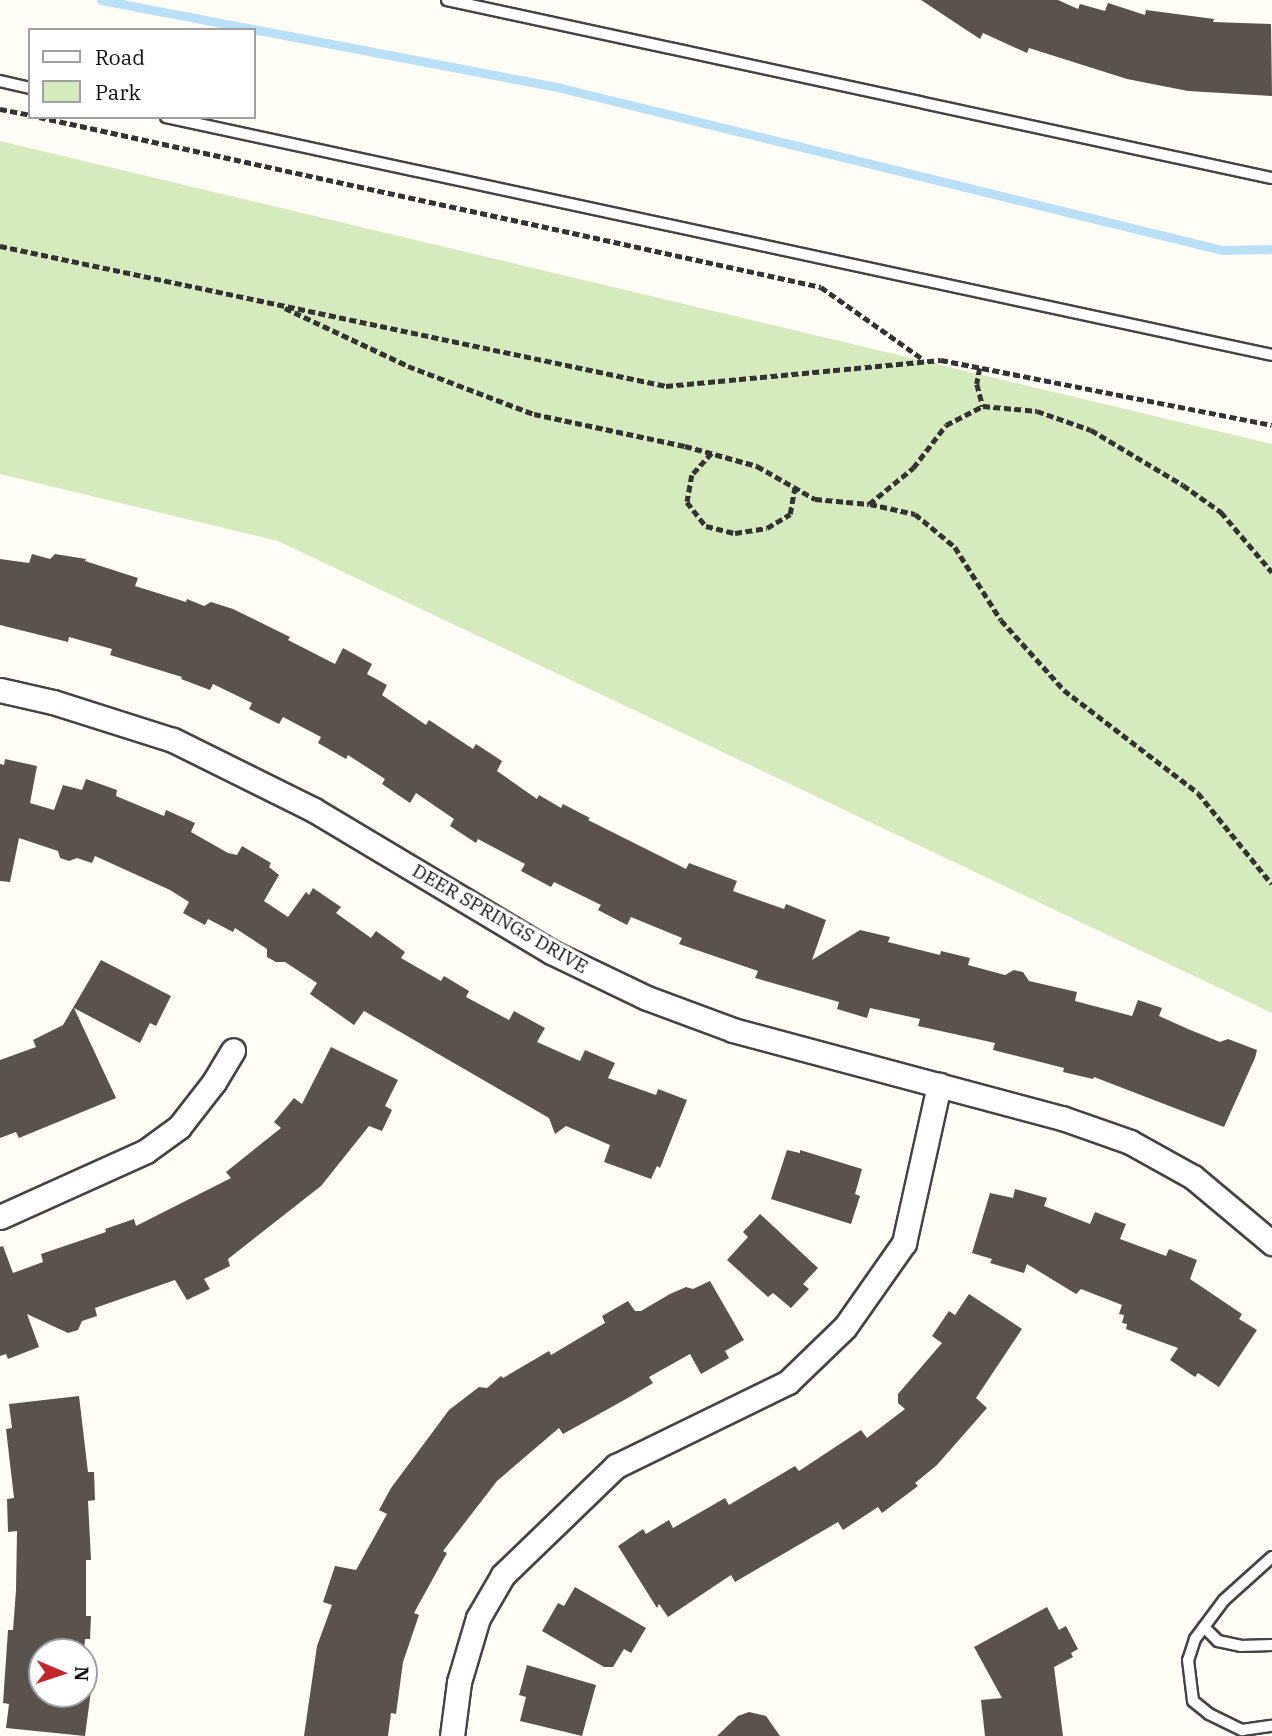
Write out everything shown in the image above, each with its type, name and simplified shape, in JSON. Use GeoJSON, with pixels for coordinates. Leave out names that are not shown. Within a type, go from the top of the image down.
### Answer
{"type":"FeatureCollection","features":[{"type":"Feature","properties":{"kind":"street","name":"DEER SPRINGS DRIVE"},"geometry":{"type":"LineString","coordinates":[[0,690],[53,702],[173,740],[314,810],[551,952],[648,998],[733,1030],[1062,1118],[1130,1142],[1193,1177],[1272,1243]]}},
{"type":"Feature","properties":{"kind":"street"},"geometry":{"type":"LineString","coordinates":[[0,1217],[146,1151],[179,1127],[214,1082],[233,1050]]}},
{"type":"Feature","properties":{"kind":"street"},"geometry":{"type":"LineString","coordinates":[[452,1736],[459,1682],[478,1618],[503,1575],[616,1466],[788,1382],[845,1327],[904,1243],[939,1085]]}},
{"type":"Feature","properties":{"kind":"lane"},"geometry":{"type":"LineString","coordinates":[[447,0],[1272,178]]}},
{"type":"Feature","properties":{"kind":"lane"},"geometry":{"type":"LineString","coordinates":[[0,81],[28,88]]}},
{"type":"Feature","properties":{"kind":"lane"},"geometry":{"type":"LineString","coordinates":[[175,119],[1272,355]]}},
{"type":"Feature","properties":{"kind":"lane"},"geometry":{"type":"LineString","coordinates":[[1272,1556],[1224,1600],[1204,1627],[1188,1660],[1194,1701],[1209,1714],[1242,1730],[1272,1726]]}},
{"type":"Feature","properties":{"kind":"lane"},"geometry":{"type":"LineString","coordinates":[[1204,1627],[1218,1641],[1241,1646],[1272,1645]]}},
{"type":"Feature","properties":{"kind":"path"},"geometry":{"type":"LineString","coordinates":[[0,109],[28,115]]}},
{"type":"Feature","properties":{"kind":"path"},"geometry":{"type":"LineString","coordinates":[[48,119],[821,288],[926,361]]}},
{"type":"Feature","properties":{"kind":"path"},"geometry":{"type":"LineString","coordinates":[[0,246],[666,386],[941,359],[1272,425]]}},
{"type":"Feature","properties":{"kind":"path"},"geometry":{"type":"LineString","coordinates":[[278,305],[408,366],[534,414],[712,453],[757,466],[815,499],[869,504],[915,514],[955,547],[1001,620],[1064,690],[1198,793],[1272,884]]}},
{"type":"Feature","properties":{"kind":"path"},"geometry":{"type":"LineString","coordinates":[[980,368],[977,384],[983,406]]}},
{"type":"Feature","properties":{"kind":"path"},"geometry":{"type":"LineString","coordinates":[[869,504],[913,467],[946,425],[983,406],[1037,411],[1091,430],[1222,512],[1272,572]]}},
{"type":"Feature","properties":{"kind":"path"},"geometry":{"type":"LineString","coordinates":[[712,453],[692,475],[687,502],[706,526],[735,533],[767,528],[790,514],[795,487]]}},
{"type":"Feature","properties":{"kind":"green space"},"geometry":{"type":"Polygon","coordinates":[[[0,141],[1272,444],[1272,1013],[278,541],[0,474],[0,141]]]}},
{"type":"Feature","properties":{"kind":"building"},"geometry":{"type":"Polygon","coordinates":[[[921,0],[1058,0],[1078,9],[1080,4],[1105,11],[1108,3],[1145,15],[1146,10],[1214,19],[1213,22],[1271,24],[1272,96],[1188,91],[1127,79],[1029,48],[1027,53],[983,33],[980,39],[921,0]]]}},
{"type":"Feature","properties":{"kind":"building"},"geometry":{"type":"Polygon","coordinates":[[[32,554],[50,559],[55,554],[86,559],[85,561],[138,578],[135,586],[186,602],[187,599],[204,606],[211,602],[233,609],[290,637],[288,640],[335,664],[343,648],[372,664],[367,674],[387,685],[382,695],[426,725],[429,720],[473,749],[476,744],[502,761],[497,771],[537,799],[539,795],[561,808],[563,804],[590,818],[588,820],[686,869],[689,863],[737,881],[733,891],[784,909],[786,904],[826,920],[812,960],[860,930],[890,937],[888,942],[940,955],[941,951],[970,958],[968,965],[1005,975],[1014,970],[1023,972],[1029,981],[1077,992],[1075,1001],[1132,1016],[1138,1000],[1162,1008],[1159,1016],[1188,1029],[1220,1042],[1228,1039],[1257,1050],[1255,1058],[1224,1127],[1094,1077],[1093,1079],[1063,1072],[1064,1068],[993,1050],[995,1043],[918,1026],[920,1019],[870,1008],[867,1018],[837,1009],[839,1002],[755,978],[758,971],[679,944],[682,938],[631,917],[627,925],[598,910],[601,905],[554,882],[551,887],[521,871],[525,864],[478,839],[476,843],[450,826],[454,819],[416,793],[410,803],[382,784],[385,779],[348,755],[346,759],[318,743],[321,737],[283,717],[279,724],[249,709],[252,703],[213,684],[210,690],[181,679],[182,677],[110,655],[112,649],[69,637],[68,642],[0,625],[0,559],[29,563],[32,554]]]}},
{"type":"Feature","properties":{"kind":"building"},"geometry":{"type":"Polygon","coordinates":[[[5,759],[37,766],[30,803],[54,810],[63,785],[82,790],[86,779],[117,790],[116,796],[164,816],[166,810],[195,823],[191,832],[228,853],[237,855],[242,846],[271,863],[269,867],[279,875],[264,901],[288,917],[306,892],[309,895],[313,888],[341,907],[336,913],[371,938],[376,931],[405,952],[401,958],[441,981],[444,976],[469,991],[466,997],[509,1020],[514,1011],[545,1028],[537,1042],[580,1061],[585,1050],[615,1063],[608,1078],[656,1095],[658,1089],[687,1100],[660,1168],[657,1166],[651,1179],[604,1162],[610,1145],[566,1126],[555,1134],[549,1118],[364,1011],[354,1025],[310,994],[317,983],[285,962],[276,962],[267,957],[267,949],[235,928],[233,932],[208,919],[205,925],[183,913],[189,902],[170,890],[95,856],[92,863],[77,858],[69,861],[60,858],[58,851],[19,838],[10,882],[0,881],[0,764],[4,765],[5,759]]]}},
{"type":"Feature","properties":{"kind":"building"},"geometry":{"type":"Polygon","coordinates":[[[101,960],[171,996],[156,1026],[150,1023],[140,1043],[74,1008],[116,1098],[19,1138],[16,1132],[0,1138],[0,1060],[36,1047],[33,1040],[63,1025],[101,960]]]}},
{"type":"Feature","properties":{"kind":"building"},"geometry":{"type":"Polygon","coordinates":[[[331,1047],[398,1080],[385,1106],[392,1110],[382,1131],[369,1126],[321,1186],[228,1259],[230,1266],[204,1279],[210,1289],[187,1300],[175,1280],[95,1308],[97,1316],[82,1321],[78,1330],[68,1333],[27,1314],[39,1347],[8,1359],[6,1354],[0,1356],[0,1247],[3,1246],[13,1273],[43,1262],[41,1254],[106,1232],[105,1229],[134,1219],[136,1226],[231,1178],[226,1172],[281,1128],[274,1122],[294,1098],[302,1104],[331,1047]]]}},
{"type":"Feature","properties":{"kind":"building"},"geometry":{"type":"Polygon","coordinates":[[[787,1150],[800,1153],[800,1150],[862,1169],[855,1194],[860,1196],[851,1224],[771,1199],[787,1150]]]}},
{"type":"Feature","properties":{"kind":"building"},"geometry":{"type":"Polygon","coordinates":[[[1015,1189],[1047,1198],[1044,1206],[1090,1224],[1095,1212],[1126,1224],[1120,1239],[1166,1256],[1169,1249],[1197,1260],[1190,1279],[1242,1314],[1239,1319],[1257,1330],[1219,1387],[1198,1373],[1195,1377],[1170,1360],[1178,1348],[1126,1329],[1127,1324],[1122,1323],[1124,1315],[1119,1314],[1122,1305],[1081,1289],[1076,1294],[1027,1264],[1024,1273],[990,1263],[992,1259],[972,1253],[990,1193],[1013,1198],[1015,1189]]]}},
{"type":"Feature","properties":{"kind":"building"},"geometry":{"type":"Polygon","coordinates":[[[760,1214],[818,1268],[803,1284],[809,1289],[791,1308],[773,1293],[768,1297],[727,1260],[748,1237],[743,1232],[760,1214]]]}},
{"type":"Feature","properties":{"kind":"building"},"geometry":{"type":"Polygon","coordinates":[[[710,1281],[744,1340],[725,1351],[729,1358],[701,1374],[690,1354],[649,1377],[653,1383],[626,1399],[563,1434],[559,1428],[497,1481],[443,1551],[447,1553],[414,1613],[419,1615],[403,1662],[396,1714],[391,1713],[388,1736],[304,1736],[317,1646],[332,1605],[323,1602],[335,1566],[356,1570],[387,1514],[379,1510],[391,1488],[449,1410],[479,1387],[487,1388],[501,1376],[503,1378],[549,1351],[551,1355],[605,1323],[602,1316],[628,1301],[635,1311],[641,1311],[686,1287],[693,1289],[710,1281]]]}},
{"type":"Feature","properties":{"kind":"building"},"geometry":{"type":"Polygon","coordinates":[[[969,1294],[1022,1329],[976,1398],[987,1408],[937,1465],[915,1483],[918,1486],[882,1513],[878,1507],[843,1530],[838,1522],[735,1582],[731,1575],[668,1617],[659,1604],[657,1608],[618,1546],[643,1529],[646,1534],[669,1520],[673,1528],[725,1498],[729,1505],[795,1466],[799,1471],[861,1430],[867,1438],[905,1409],[898,1403],[898,1394],[942,1343],[932,1336],[949,1311],[955,1315],[969,1294]]]}},
{"type":"Feature","properties":{"kind":"building"},"geometry":{"type":"Polygon","coordinates":[[[79,1396],[88,1472],[94,1472],[95,1500],[88,1501],[91,1560],[86,1560],[86,1616],[91,1616],[90,1638],[28,1638],[28,1708],[89,1708],[85,1736],[6,1728],[9,1704],[3,1703],[8,1630],[13,1630],[17,1531],[8,1532],[7,1499],[14,1498],[6,1429],[12,1428],[9,1404],[79,1396]]]}},
{"type":"Feature","properties":{"kind":"building"},"geometry":{"type":"Polygon","coordinates":[[[575,1587],[646,1628],[631,1653],[624,1649],[613,1667],[604,1667],[542,1631],[558,1603],[564,1606],[575,1587]]]}},
{"type":"Feature","properties":{"kind":"building"},"geometry":{"type":"Polygon","coordinates":[[[1047,1607],[1059,1630],[1066,1626],[1078,1649],[1071,1653],[1073,1657],[1054,1667],[1063,1736],[985,1736],[981,1700],[1002,1698],[974,1647],[1047,1607]]]}},
{"type":"Feature","properties":{"kind":"building"},"geometry":{"type":"Polygon","coordinates":[[[527,1665],[596,1685],[582,1736],[520,1721],[526,1697],[519,1695],[527,1665]]]}},
{"type":"Feature","properties":{"kind":"building"},"geometry":{"type":"Polygon","coordinates":[[[749,1712],[766,1716],[780,1736],[717,1736],[738,1716],[749,1712]]]}},
{"type":"Feature","properties":{"kind":"waterway"},"geometry":{"type":"LineString","coordinates":[[101,0],[247,28]]}},
{"type":"Feature","properties":{"kind":"waterway"},"geometry":{"type":"LineString","coordinates":[[256,30],[561,88],[1222,250],[1272,249]]}}]}
